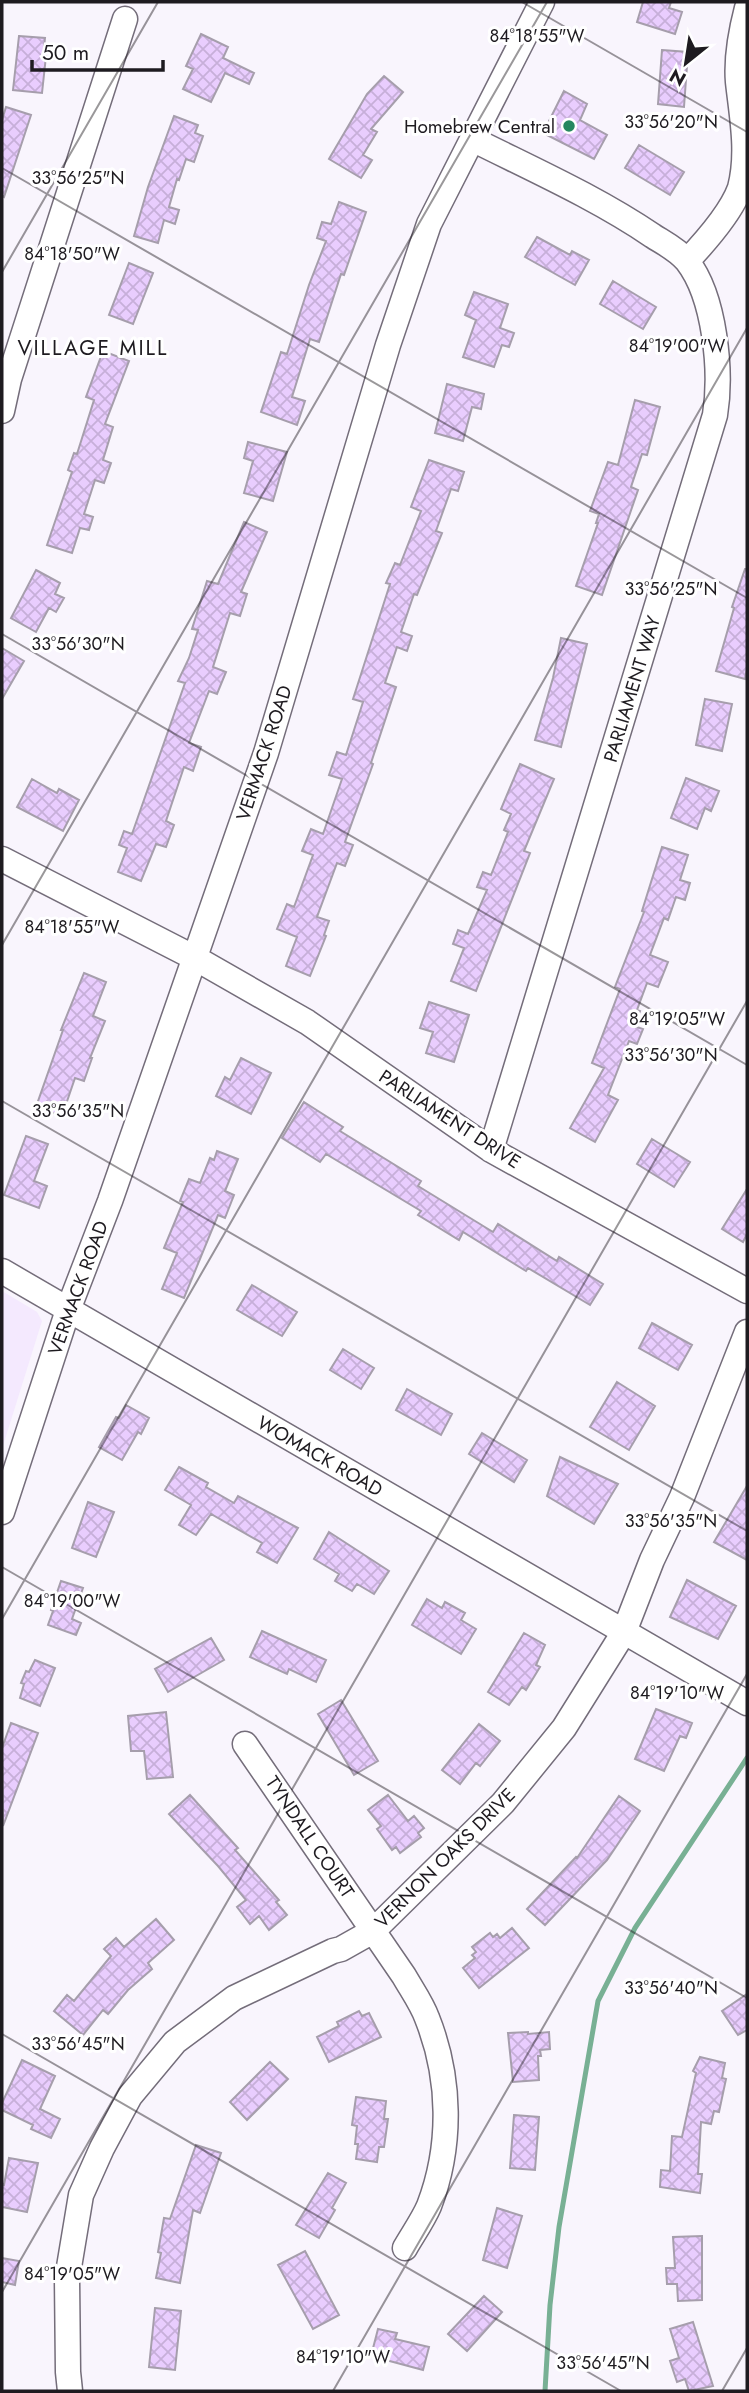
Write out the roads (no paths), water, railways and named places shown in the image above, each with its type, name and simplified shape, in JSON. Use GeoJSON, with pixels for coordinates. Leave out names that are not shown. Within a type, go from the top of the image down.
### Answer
{"type":"FeatureCollection","features":[{"type":"Feature","properties":{"kind":"street","name":"VERMACK ROAD"},"geometry":{"type":"LineString","coordinates":[[2,1512],[68,1310],[110,1201],[266,753],[388,345],[429,224],[542,2]]}},
{"type":"Feature","properties":{"kind":"street"},"geometry":{"type":"LineString","coordinates":[[687,261],[713,234],[740,190],[747,159],[738,79],[741,32],[747,8]]}},
{"type":"Feature","properties":{"kind":"street"},"geometry":{"type":"LineString","coordinates":[[2,411],[9,379],[125,19]]}},
{"type":"Feature","properties":{"kind":"street","name":"PARLIAMENT WAY"},"geometry":{"type":"LineString","coordinates":[[474,140],[633,222],[687,261],[707,301],[716,346],[719,392],[715,415],[491,1150]]}},
{"type":"Feature","properties":{"kind":"street","name":"PARLIAMENT DRIVE"},"geometry":{"type":"LineString","coordinates":[[2,859],[195,958],[307,1023],[491,1150],[747,1290]]}},
{"type":"Feature","properties":{"kind":"street","name":"WOMACK ROAD"},"geometry":{"type":"LineString","coordinates":[[2,1271],[747,1703]]}},
{"type":"Feature","properties":{"kind":"street","name":"VERNON OAKS DRIVE"},"geometry":{"type":"LineString","coordinates":[[70,2391],[67,2279],[81,2195],[102,2148],[131,2096],[175,2042],[234,1998],[341,1949],[373,1931],[503,1803],[564,1728],[624,1632],[652,1560],[682,1497],[747,1332]]}},
{"type":"Feature","properties":{"kind":"street","name":"TYNDALL COURT"},"geometry":{"type":"LineString","coordinates":[[245,1744],[404,1976],[427,2016],[441,2060],[446,2110],[441,2169],[428,2209],[405,2248]]}},
{"type":"Feature","properties":{"kind":"waterway"},"geometry":{"type":"LineString","coordinates":[[545,2391],[550,2305],[559,2227],[598,2001],[635,1928],[747,1758]]}},
{"type":"Feature","properties":{"kind":"place","name":"Homebrew Central"},"geometry":{"type":"Point","coordinates":[569,126]}},
{"type":"Feature","properties":{"kind":"district","name":"VILLAGE MILL"},"geometry":{"type":"Point","coordinates":[93,348]}}]}
